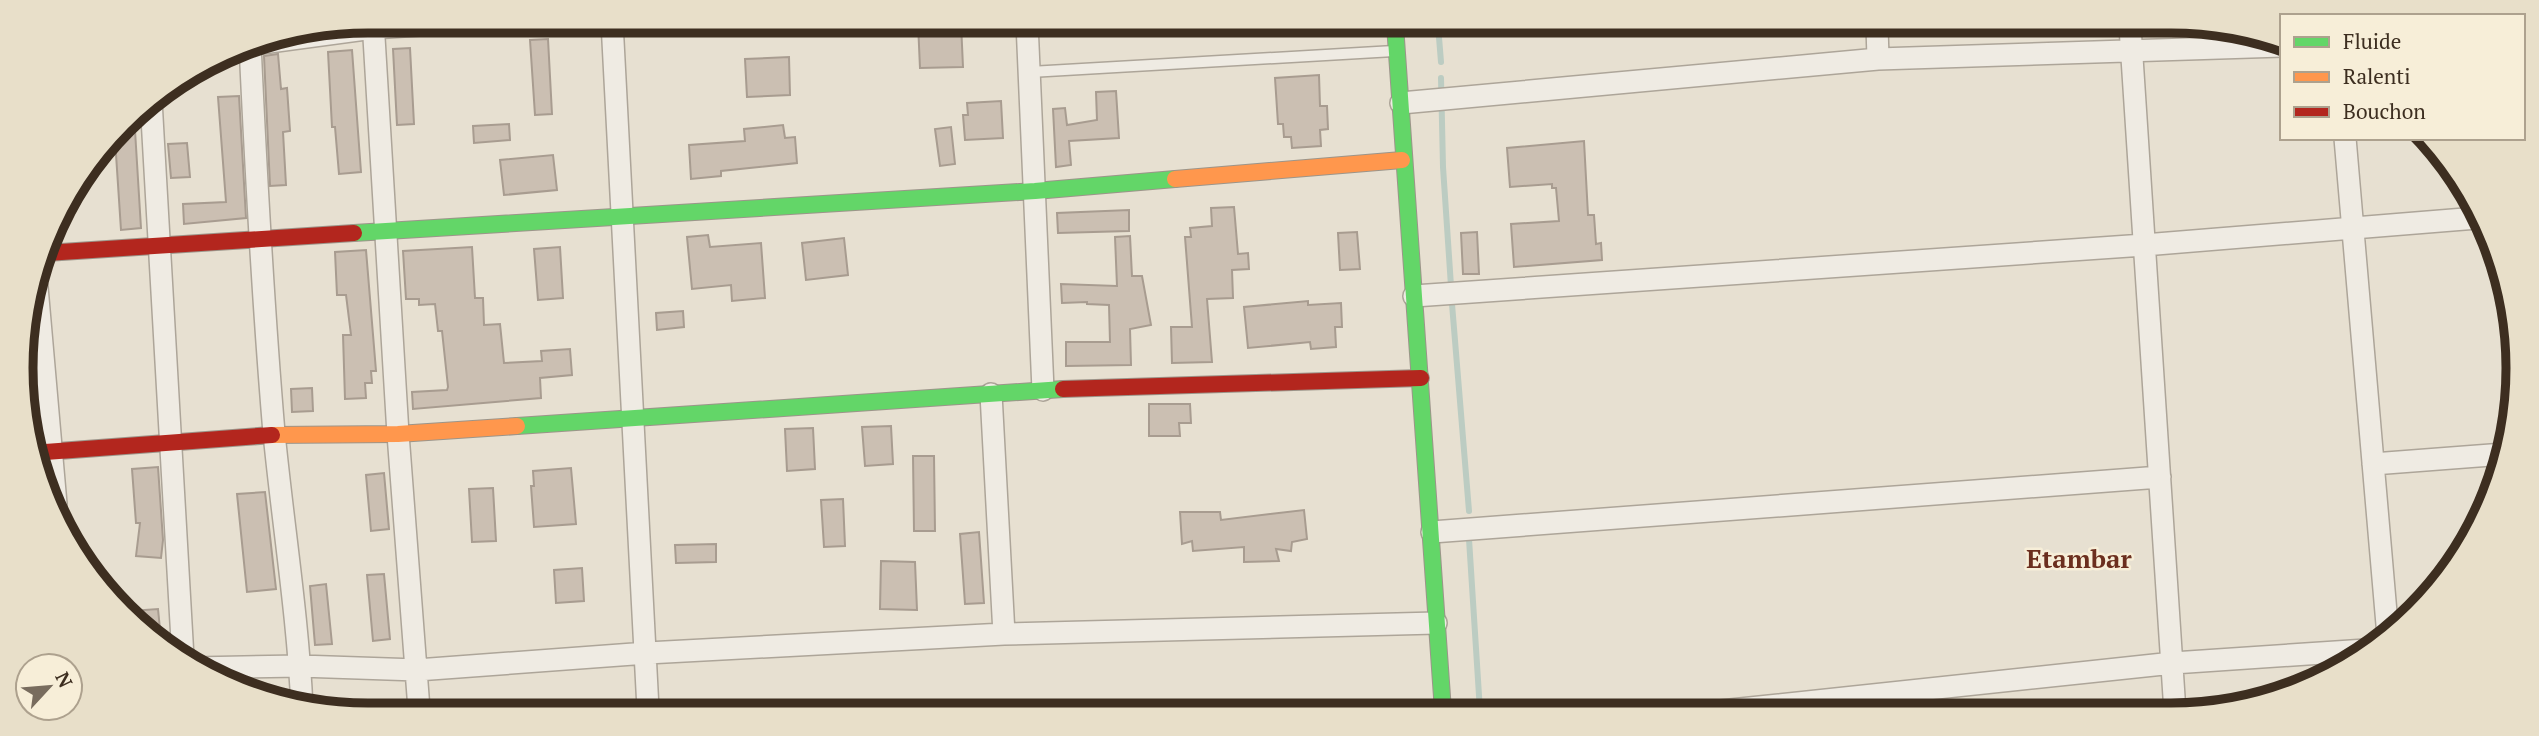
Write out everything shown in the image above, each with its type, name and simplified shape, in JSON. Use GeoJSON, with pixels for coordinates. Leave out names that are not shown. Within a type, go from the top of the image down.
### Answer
{"type":"FeatureCollection","features":[{"type":"Feature","properties":{"kind":"street"},"geometry":{"type":"LineString","coordinates":[[374,33],[398,434],[419,703]]}},
{"type":"Feature","properties":{"kind":"street"},"geometry":{"type":"LineString","coordinates":[[613,33],[648,703]]}},
{"type":"Feature","properties":{"kind":"street"},"geometry":{"type":"LineString","coordinates":[[1028,33],[1043,390]]}},
{"type":"Feature","properties":{"kind":"street"},"geometry":{"type":"LineString","coordinates":[[1395,33],[1402,160],[1421,379],[1442,703]]}},
{"type":"Feature","properties":{"kind":"street"},"geometry":{"type":"LineString","coordinates":[[1877,33],[1878,59]]}},
{"type":"Feature","properties":{"kind":"street"},"geometry":{"type":"LineString","coordinates":[[2130,33],[2175,703]]}},
{"type":"Feature","properties":{"kind":"street"},"geometry":{"type":"LineString","coordinates":[[1401,103],[1878,59],[2264,47]]}},
{"type":"Feature","properties":{"kind":"street"},"geometry":{"type":"LineString","coordinates":[[250,55],[259,239],[275,435],[301,696]]}},
{"type":"Feature","properties":{"kind":"street"},"geometry":{"type":"LineString","coordinates":[[152,112],[182,646]]}},
{"type":"Feature","properties":{"kind":"street"},"geometry":{"type":"LineString","coordinates":[[2346,140],[2387,624]]}},
{"type":"Feature","properties":{"kind":"street"},"geometry":{"type":"LineString","coordinates":[[54,253],[1035,191],[1402,160]]}},
{"type":"Feature","properties":{"kind":"street"},"geometry":{"type":"LineString","coordinates":[[1414,296],[2144,245],[2470,219]]}},
{"type":"Feature","properties":{"kind":"street"},"geometry":{"type":"LineString","coordinates":[[38,314],[43,445]]}},
{"type":"Feature","properties":{"kind":"street"},"geometry":{"type":"LineString","coordinates":[[44,452],[275,435],[398,434],[1043,390],[1421,379]]}},
{"type":"Feature","properties":{"kind":"street"},"geometry":{"type":"LineString","coordinates":[[991,394],[1004,635]]}},
{"type":"Feature","properties":{"kind":"street"},"geometry":{"type":"LineString","coordinates":[[2374,464],[2494,455]]}},
{"type":"Feature","properties":{"kind":"street"},"geometry":{"type":"LineString","coordinates":[[1432,532],[2160,477]]}},
{"type":"Feature","properties":{"kind":"street"},"geometry":{"type":"LineString","coordinates":[[219,668],[300,666],[417,670],[647,653],[1004,635],[1436,623]]}},
{"type":"Feature","properties":{"kind":"street"},"geometry":{"type":"LineString","coordinates":[[1796,703],[2173,663],[2349,651]]}},
{"type":"Feature","properties":{"kind":"lane"},"geometry":{"type":"LineString","coordinates":[[1030,72],[1396,51]]}},
{"type":"Feature","properties":{"kind":"building"},"geometry":{"type":"Polygon","coordinates":[[[918,33],[961,33],[963,67],[920,68],[918,33]]]}},
{"type":"Feature","properties":{"kind":"building"},"geometry":{"type":"Polygon","coordinates":[[[548,39],[552,114],[535,115],[530,40],[548,39]]]}},
{"type":"Feature","properties":{"kind":"building"},"geometry":{"type":"Polygon","coordinates":[[[410,48],[414,124],[397,125],[393,49],[410,48]]]}},
{"type":"Feature","properties":{"kind":"building"},"geometry":{"type":"Polygon","coordinates":[[[352,50],[361,172],[339,174],[335,127],[332,127],[328,52],[352,50]]]}},
{"type":"Feature","properties":{"kind":"building"},"geometry":{"type":"Polygon","coordinates":[[[278,54],[281,89],[287,88],[290,131],[283,132],[286,185],[270,186],[264,56],[278,54]]]}},
{"type":"Feature","properties":{"kind":"building"},"geometry":{"type":"Polygon","coordinates":[[[789,57],[790,95],[747,97],[745,59],[789,57]]]}},
{"type":"Feature","properties":{"kind":"building"},"geometry":{"type":"Polygon","coordinates":[[[1319,75],[1320,106],[1327,106],[1328,129],[1320,130],[1321,146],[1292,148],[1291,137],[1284,137],[1283,124],[1278,124],[1275,78],[1319,75]]]}},
{"type":"Feature","properties":{"kind":"building"},"geometry":{"type":"Polygon","coordinates":[[[1116,91],[1119,138],[1069,141],[1071,165],[1056,167],[1053,109],[1065,108],[1067,125],[1097,120],[1096,92],[1116,91]]]}},
{"type":"Feature","properties":{"kind":"building"},"geometry":{"type":"Polygon","coordinates":[[[239,96],[246,218],[184,224],[183,204],[226,202],[218,97],[239,96]]]}},
{"type":"Feature","properties":{"kind":"building"},"geometry":{"type":"Polygon","coordinates":[[[1001,101],[1003,138],[965,140],[963,115],[968,115],[967,103],[1001,101]]]}},
{"type":"Feature","properties":{"kind":"building"},"geometry":{"type":"Polygon","coordinates":[[[509,124],[510,140],[474,143],[473,126],[509,124]]]}},
{"type":"Feature","properties":{"kind":"building"},"geometry":{"type":"Polygon","coordinates":[[[783,125],[785,138],[795,137],[797,163],[721,171],[721,176],[691,179],[689,145],[745,141],[744,129],[783,125]]]}},
{"type":"Feature","properties":{"kind":"building"},"geometry":{"type":"Polygon","coordinates":[[[135,127],[141,228],[121,230],[116,148],[135,127]]]}},
{"type":"Feature","properties":{"kind":"building"},"geometry":{"type":"Polygon","coordinates":[[[951,127],[955,164],[940,166],[935,129],[951,127]]]}},
{"type":"Feature","properties":{"kind":"building"},"geometry":{"type":"Polygon","coordinates":[[[1584,141],[1588,215],[1594,215],[1596,244],[1601,243],[1602,260],[1514,267],[1511,224],[1559,221],[1556,188],[1552,188],[1552,184],[1510,187],[1507,148],[1584,141]]]}},
{"type":"Feature","properties":{"kind":"building"},"geometry":{"type":"Polygon","coordinates":[[[187,143],[190,177],[171,178],[168,144],[187,143]]]}},
{"type":"Feature","properties":{"kind":"building"},"geometry":{"type":"Polygon","coordinates":[[[553,155],[557,190],[504,195],[500,160],[553,155]]]}},
{"type":"Feature","properties":{"kind":"building"},"geometry":{"type":"Polygon","coordinates":[[[1234,207],[1238,254],[1248,253],[1249,269],[1232,270],[1233,298],[1207,299],[1212,362],[1172,363],[1171,327],[1192,327],[1185,237],[1191,237],[1190,228],[1212,226],[1211,208],[1234,207]]]}},
{"type":"Feature","properties":{"kind":"building"},"geometry":{"type":"Polygon","coordinates":[[[1129,210],[1129,231],[1058,233],[1057,213],[1129,210]]]}},
{"type":"Feature","properties":{"kind":"building"},"geometry":{"type":"Polygon","coordinates":[[[1357,232],[1360,269],[1340,270],[1338,233],[1357,232]]]}},
{"type":"Feature","properties":{"kind":"building"},"geometry":{"type":"Polygon","coordinates":[[[1477,232],[1479,274],[1463,274],[1461,233],[1477,232]]]}},
{"type":"Feature","properties":{"kind":"building"},"geometry":{"type":"Polygon","coordinates":[[[708,235],[710,247],[761,243],[765,298],[732,301],[731,285],[692,289],[687,237],[708,235]]]}},
{"type":"Feature","properties":{"kind":"building"},"geometry":{"type":"Polygon","coordinates":[[[1130,236],[1132,276],[1142,276],[1151,325],[1130,329],[1131,365],[1066,366],[1066,342],[1110,342],[1109,305],[1062,303],[1061,284],[1117,286],[1115,237],[1130,236]]]}},
{"type":"Feature","properties":{"kind":"building"},"geometry":{"type":"Polygon","coordinates":[[[844,238],[848,275],[806,280],[802,243],[844,238]]]}},
{"type":"Feature","properties":{"kind":"building"},"geometry":{"type":"Polygon","coordinates":[[[472,247],[475,298],[483,298],[484,325],[500,324],[504,363],[542,361],[541,351],[570,349],[572,375],[540,378],[541,398],[413,409],[412,392],[447,390],[448,387],[442,331],[438,331],[435,304],[419,305],[419,299],[406,299],[403,251],[472,247]]]}},
{"type":"Feature","properties":{"kind":"building"},"geometry":{"type":"Polygon","coordinates":[[[560,247],[563,298],[538,300],[534,249],[560,247]]]}},
{"type":"Feature","properties":{"kind":"building"},"geometry":{"type":"Polygon","coordinates":[[[366,250],[376,371],[371,371],[372,383],[365,383],[366,398],[345,399],[343,335],[351,335],[346,295],[337,295],[335,252],[366,250]]]}},
{"type":"Feature","properties":{"kind":"building"},"geometry":{"type":"Polygon","coordinates":[[[1308,301],[1308,305],[1341,303],[1342,327],[1335,327],[1336,347],[1311,349],[1310,342],[1248,348],[1244,307],[1308,301]]]}},
{"type":"Feature","properties":{"kind":"building"},"geometry":{"type":"Polygon","coordinates":[[[683,311],[684,327],[657,330],[656,313],[683,311]]]}},
{"type":"Feature","properties":{"kind":"building"},"geometry":{"type":"Polygon","coordinates":[[[312,388],[313,411],[292,412],[291,389],[312,388]]]}},
{"type":"Feature","properties":{"kind":"building"},"geometry":{"type":"Polygon","coordinates":[[[1149,404],[1190,404],[1191,423],[1179,423],[1180,436],[1149,436],[1149,404]]]}},
{"type":"Feature","properties":{"kind":"building"},"geometry":{"type":"Polygon","coordinates":[[[891,426],[893,464],[865,466],[862,427],[891,426]]]}},
{"type":"Feature","properties":{"kind":"building"},"geometry":{"type":"Polygon","coordinates":[[[813,428],[815,469],[787,471],[785,429],[813,428]]]}},
{"type":"Feature","properties":{"kind":"building"},"geometry":{"type":"Polygon","coordinates":[[[913,456],[934,456],[935,531],[914,531],[913,456]]]}},
{"type":"Feature","properties":{"kind":"building"},"geometry":{"type":"Polygon","coordinates":[[[158,467],[163,540],[161,558],[136,556],[140,523],[136,523],[132,469],[158,467]]]}},
{"type":"Feature","properties":{"kind":"building"},"geometry":{"type":"Polygon","coordinates":[[[571,468],[576,524],[534,527],[531,486],[534,486],[533,471],[571,468]]]}},
{"type":"Feature","properties":{"kind":"building"},"geometry":{"type":"Polygon","coordinates":[[[384,473],[389,529],[371,531],[366,475],[384,473]]]}},
{"type":"Feature","properties":{"kind":"building"},"geometry":{"type":"Polygon","coordinates":[[[493,488],[496,541],[472,542],[469,489],[493,488]]]}},
{"type":"Feature","properties":{"kind":"building"},"geometry":{"type":"Polygon","coordinates":[[[265,492],[276,589],[247,592],[237,494],[265,492]]]}},
{"type":"Feature","properties":{"kind":"building"},"geometry":{"type":"Polygon","coordinates":[[[843,499],[845,546],[824,547],[821,500],[843,499]]]}},
{"type":"Feature","properties":{"kind":"building"},"geometry":{"type":"Polygon","coordinates":[[[1304,510],[1307,539],[1292,542],[1291,551],[1276,549],[1279,561],[1244,562],[1244,547],[1193,551],[1192,541],[1182,544],[1180,512],[1220,512],[1221,520],[1304,510]]]}},
{"type":"Feature","properties":{"kind":"building"},"geometry":{"type":"Polygon","coordinates":[[[979,532],[984,603],[965,604],[960,534],[979,532]]]}},
{"type":"Feature","properties":{"kind":"building"},"geometry":{"type":"Polygon","coordinates":[[[716,544],[716,562],[676,563],[675,545],[716,544]]]}},
{"type":"Feature","properties":{"kind":"building"},"geometry":{"type":"Polygon","coordinates":[[[881,561],[915,562],[917,610],[880,609],[881,561]]]}},
{"type":"Feature","properties":{"kind":"building"},"geometry":{"type":"Polygon","coordinates":[[[582,568],[584,601],[556,603],[554,570],[582,568]]]}},
{"type":"Feature","properties":{"kind":"building"},"geometry":{"type":"Polygon","coordinates":[[[384,574],[390,639],[373,641],[367,575],[384,574]]]}},
{"type":"Feature","properties":{"kind":"building"},"geometry":{"type":"Polygon","coordinates":[[[326,584],[332,644],[315,645],[310,586],[326,584]]]}},
{"type":"Feature","properties":{"kind":"building"},"geometry":{"type":"Polygon","coordinates":[[[158,609],[160,631],[147,620],[137,610],[158,609]]]}},
{"type":"Feature","properties":{"kind":"waterway"},"geometry":{"type":"LineString","coordinates":[[1439,33],[1441,62]]}},
{"type":"Feature","properties":{"kind":"waterway"},"geometry":{"type":"LineString","coordinates":[[1441,78],[1443,167],[1451,286]]}},
{"type":"Feature","properties":{"kind":"waterway"},"geometry":{"type":"LineString","coordinates":[[1452,304],[1469,511]]}},
{"type":"Feature","properties":{"kind":"waterway"},"geometry":{"type":"LineString","coordinates":[[1469,539],[1479,703]]}},
{"type":"Feature","properties":{"kind":"traffic: fast"},"geometry":{"type":"LineString","coordinates":[[1396,33],[1442,703]]}},
{"type":"Feature","properties":{"kind":"traffic: fast"},"geometry":{"type":"LineString","coordinates":[[354,233],[1035,191],[1175,179]]}},
{"type":"Feature","properties":{"kind":"traffic: fast"},"geometry":{"type":"LineString","coordinates":[[517,426],[1063,389]]}},
{"type":"Feature","properties":{"kind":"traffic: slow"},"geometry":{"type":"LineString","coordinates":[[1175,179],[1402,160]]}},
{"type":"Feature","properties":{"kind":"traffic: slow"},"geometry":{"type":"LineString","coordinates":[[272,435],[398,434],[517,426]]}},
{"type":"Feature","properties":{"kind":"traffic: jam"},"geometry":{"type":"LineString","coordinates":[[54,252],[354,233]]}},
{"type":"Feature","properties":{"kind":"traffic: jam"},"geometry":{"type":"LineString","coordinates":[[1063,389],[1421,378]]}},
{"type":"Feature","properties":{"kind":"traffic: jam"},"geometry":{"type":"LineString","coordinates":[[44,452],[272,435]]}},
{"type":"Feature","properties":{"kind":"district","name":"Etambar"},"geometry":{"type":"Point","coordinates":[2079,559]}}]}
